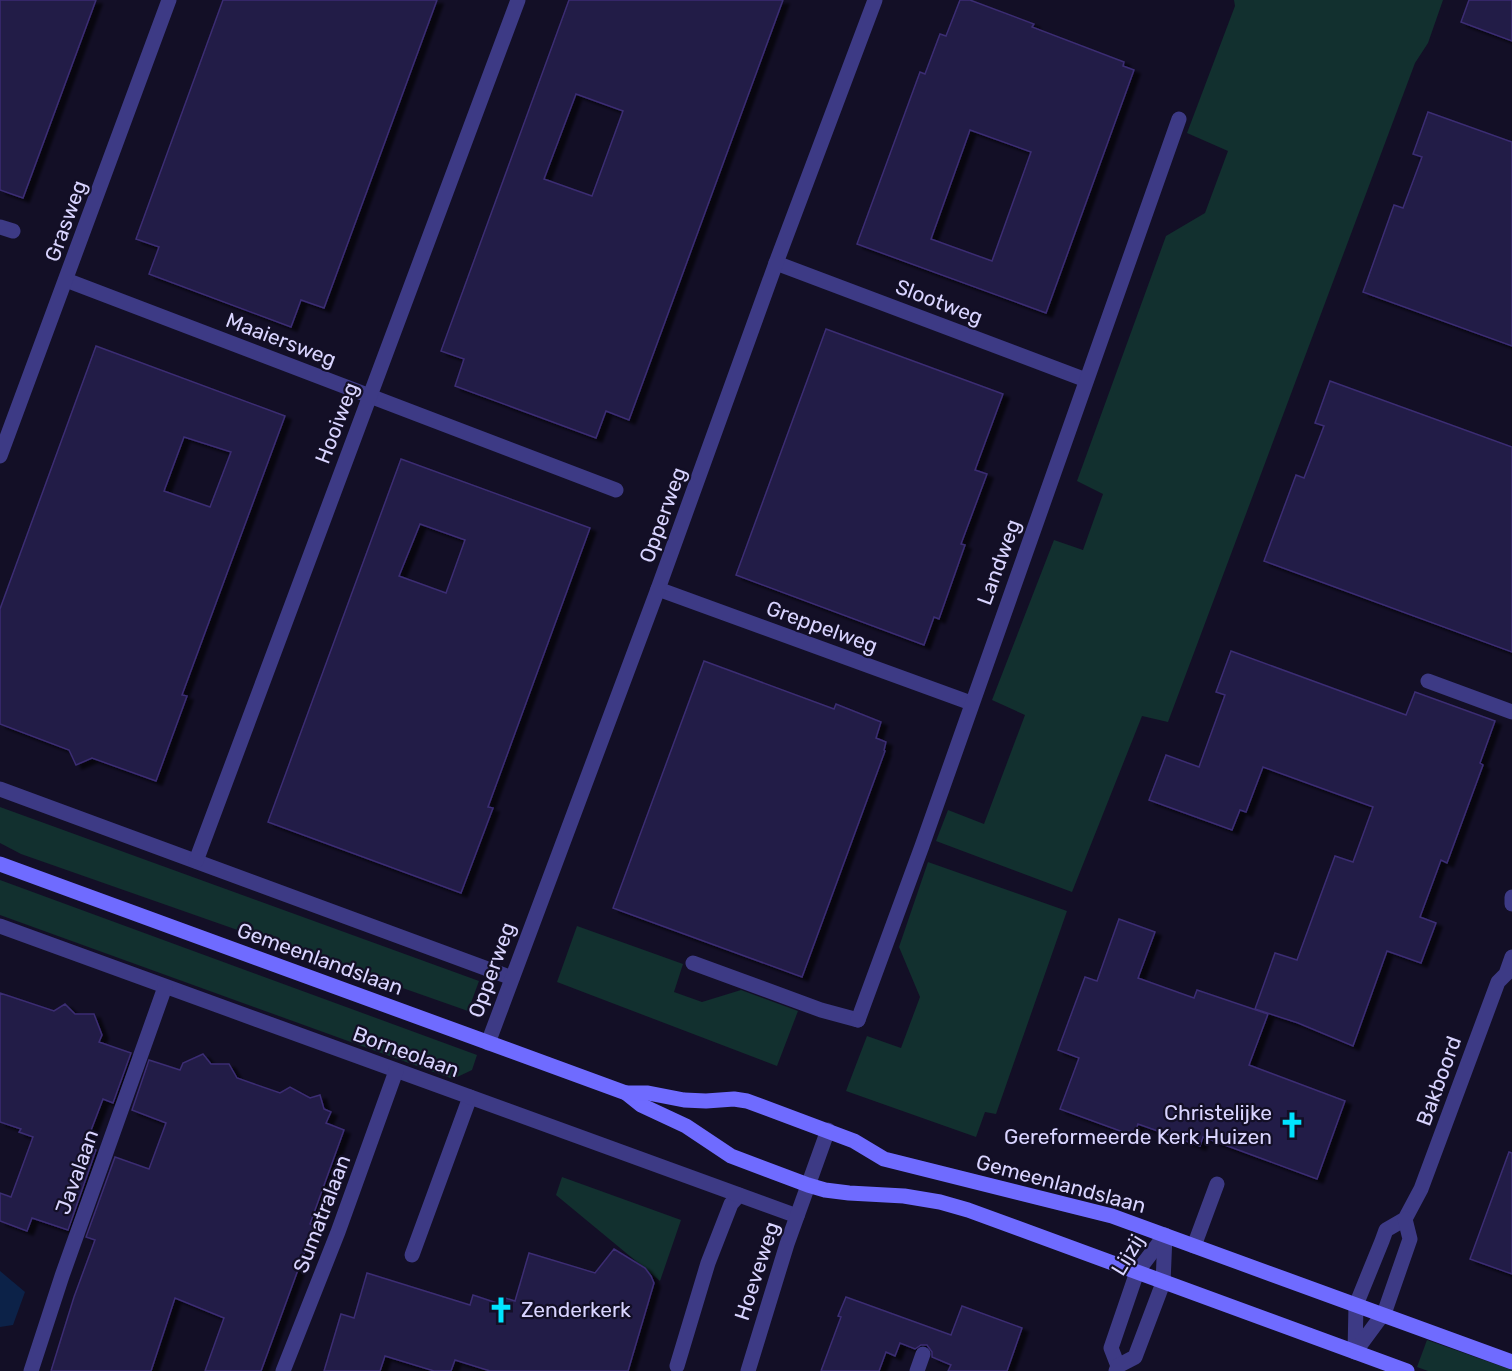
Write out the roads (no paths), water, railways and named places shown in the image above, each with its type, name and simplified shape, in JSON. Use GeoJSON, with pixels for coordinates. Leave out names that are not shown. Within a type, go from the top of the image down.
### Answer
{"type":"FeatureCollection","features":[{"type":"Feature","properties":{"kind":"street","name":"Grasweg"},"geometry":{"type":"LineString","coordinates":[[0,456],[169,0]]}},
{"type":"Feature","properties":{"kind":"street","name":"Hooiweg"},"geometry":{"type":"LineString","coordinates":[[196,861],[518,0]]}},
{"type":"Feature","properties":{"kind":"street","name":"Opperweg"},"geometry":{"type":"LineString","coordinates":[[488,1043],[875,0]]}},
{"type":"Feature","properties":{"kind":"street","name":"Landweg"},"geometry":{"type":"LineString","coordinates":[[693,963],[813,1007],[858,1020],[922,846],[1179,119]]}},
{"type":"Feature","properties":{"kind":"street","name":"Slootweg"},"geometry":{"type":"LineString","coordinates":[[776,263],[1086,380]]}},
{"type":"Feature","properties":{"kind":"street","name":"Maaiersweg"},"geometry":{"type":"LineString","coordinates":[[66,280],[616,490]]}},
{"type":"Feature","properties":{"kind":"street","name":"Greppelweg"},"geometry":{"type":"LineString","coordinates":[[658,590],[971,703]]}},
{"type":"Feature","properties":{"kind":"street"},"geometry":{"type":"LineString","coordinates":[[1428,681],[1512,712]]}},
{"type":"Feature","properties":{"kind":"street"},"geometry":{"type":"LineString","coordinates":[[0,789],[512,978]]}},
{"type":"Feature","properties":{"kind":"street","name":"Gemeenlandslaan"},"geometry":{"type":"LineString","coordinates":[[0,864],[626,1093],[641,1105],[692,1130],[732,1156],[808,1185],[831,1191],[904,1196],[940,1202],[1407,1371]]}},
{"type":"Feature","properties":{"kind":"street"},"geometry":{"type":"LineString","coordinates":[[1512,897],[1512,904]]}},
{"type":"Feature","properties":{"kind":"street","name":"Borneolaan"},"geometry":{"type":"LineString","coordinates":[[0,926],[797,1215]]}},
{"type":"Feature","properties":{"kind":"street","name":"Bakboord"},"geometry":{"type":"LineString","coordinates":[[1355,1352],[1356,1305],[1386,1230],[1405,1219],[1421,1190],[1498,982],[1506,974],[1512,957]]}},
{"type":"Feature","properties":{"kind":"street","name":"Javalaan"},"geometry":{"type":"LineString","coordinates":[[31,1371],[62,1276],[165,987]]}},
{"type":"Feature","properties":{"kind":"street","name":"Sumatralaan"},"geometry":{"type":"LineString","coordinates":[[283,1371],[338,1232],[396,1071]]}},
{"type":"Feature","properties":{"kind":"street","name":"Gemeenlandslaan"},"geometry":{"type":"LineString","coordinates":[[626,1093],[648,1093],[684,1100],[747,1101],[854,1140],[884,1159],[1100,1212],[1512,1362]]}},
{"type":"Feature","properties":{"kind":"street"},"geometry":{"type":"LineString","coordinates":[[412,1255],[470,1097]]}},
{"type":"Feature","properties":{"kind":"street","name":"Hoeveweg"},"geometry":{"type":"LineString","coordinates":[[748,1371],[797,1215],[828,1130]]}},
{"type":"Feature","properties":{"kind":"street"},"geometry":{"type":"LineString","coordinates":[[1194,1246],[1218,1184]]}},
{"type":"Feature","properties":{"kind":"street"},"geometry":{"type":"LineString","coordinates":[[677,1365],[708,1263],[730,1204],[739,1195]]}},
{"type":"Feature","properties":{"kind":"street"},"geometry":{"type":"LineString","coordinates":[[1355,1352],[1383,1314],[1410,1239],[1405,1219]]}},
{"type":"Feature","properties":{"kind":"street","name":"Lijzij"},"geometry":{"type":"LineString","coordinates":[[1165,1235],[1163,1282],[1135,1357],[1117,1369],[1111,1348],[1137,1272],[1165,1235]]}},
{"type":"Feature","properties":{"kind":"street"},"geometry":{"type":"LineString","coordinates":[[917,1371],[923,1354]]}},
{"type":"Feature","properties":{"kind":"water"},"geometry":{"type":"Polygon","coordinates":[[[0,1271],[25,1292],[13,1325],[0,1327],[0,1271]]]}},
{"type":"Feature","properties":{"kind":"place","name":"Christelijke Gereformeerde Kerk Huizen"},"geometry":{"type":"Point","coordinates":[1292,1125]}},
{"type":"Feature","properties":{"kind":"place","name":"Zenderkerk"},"geometry":{"type":"Point","coordinates":[501,1310]}}]}
